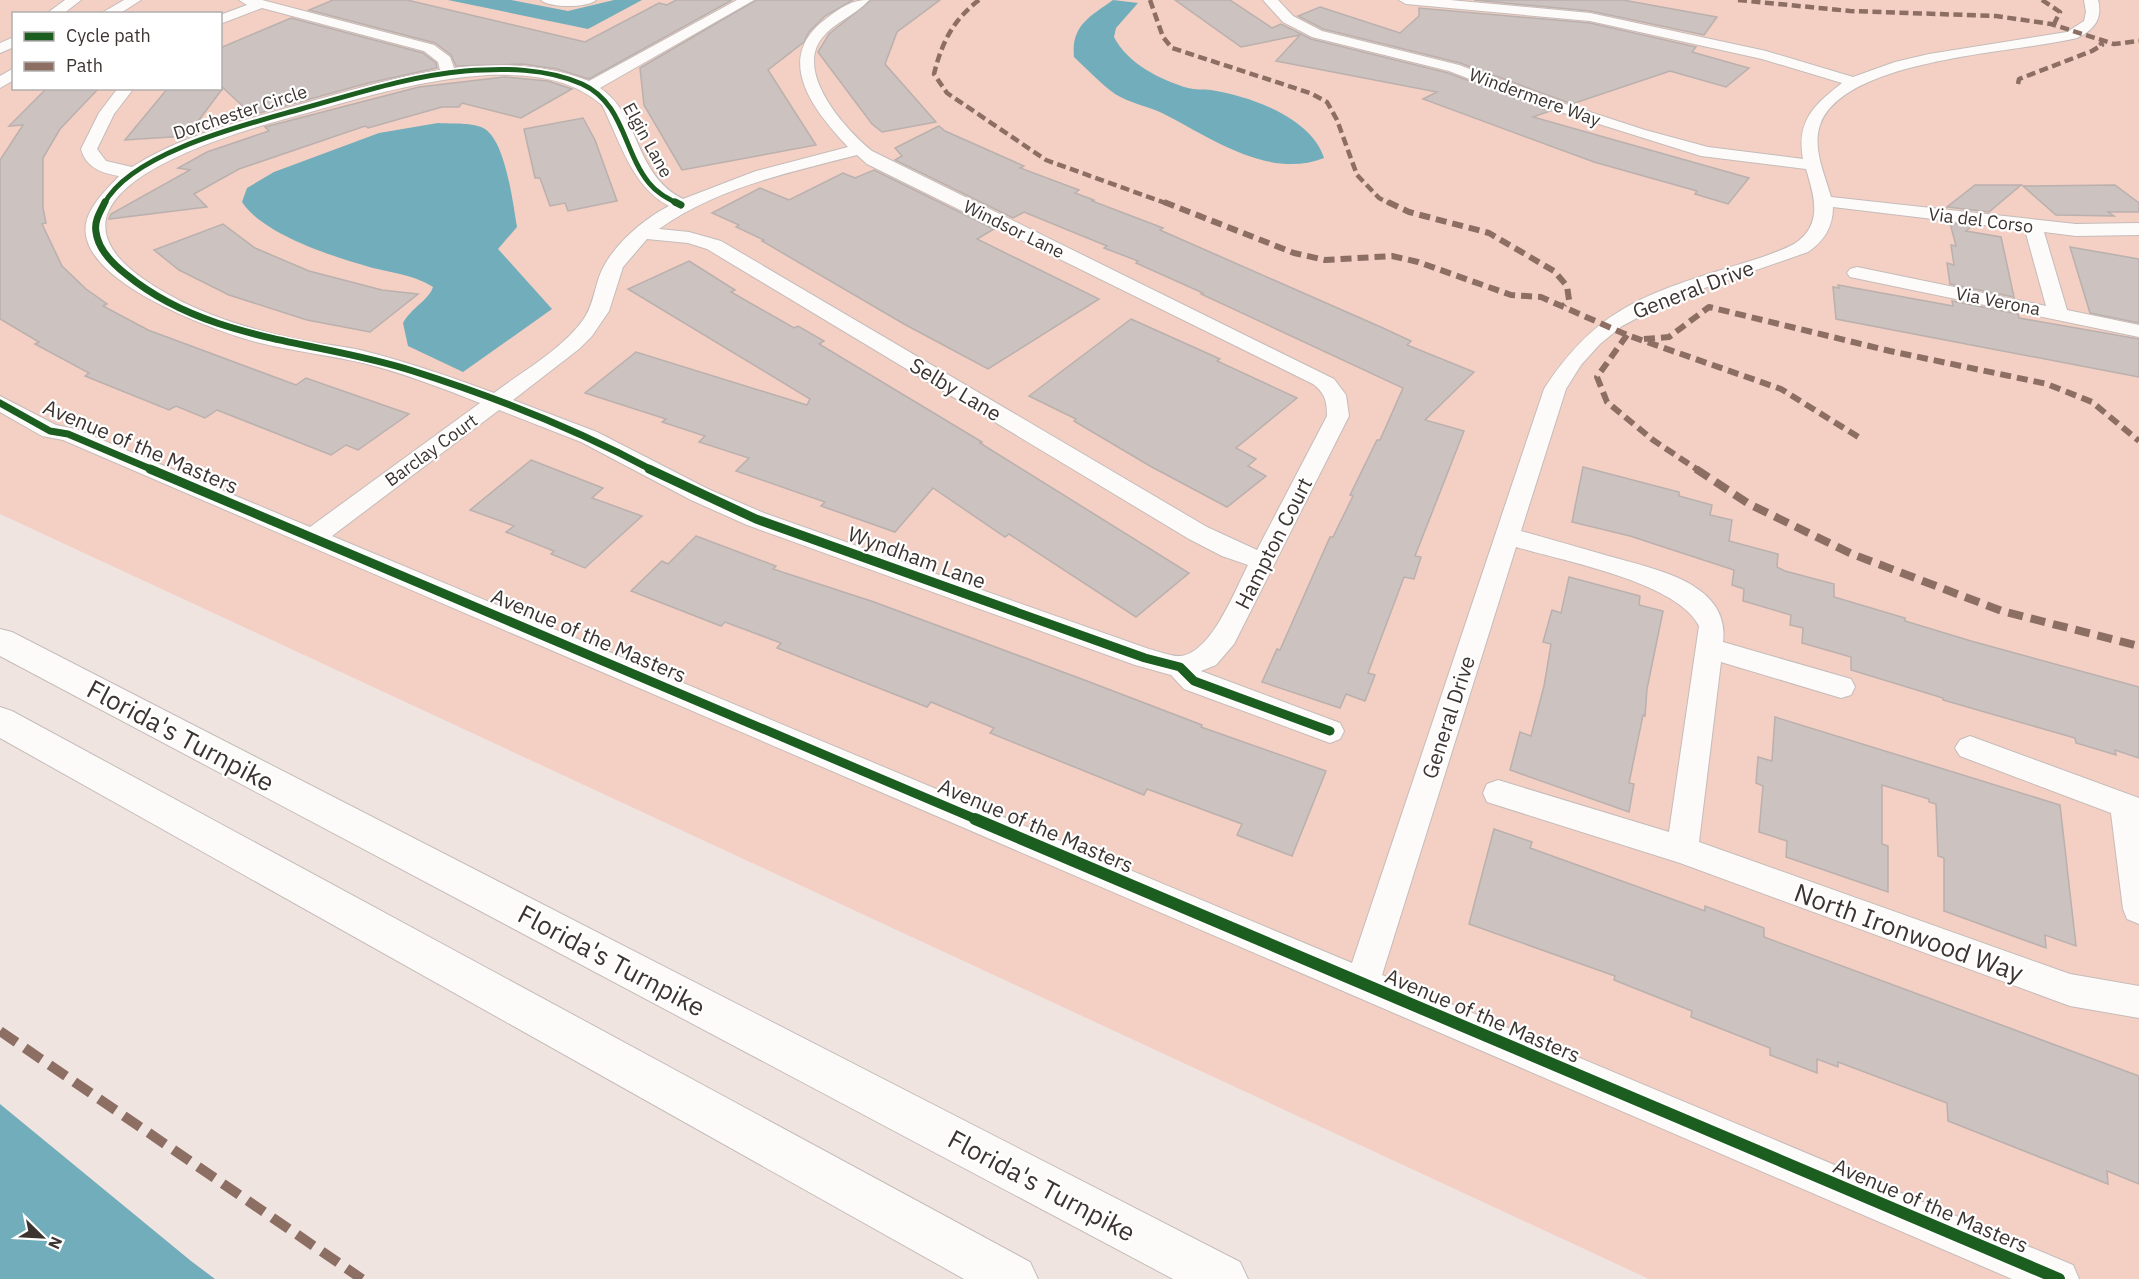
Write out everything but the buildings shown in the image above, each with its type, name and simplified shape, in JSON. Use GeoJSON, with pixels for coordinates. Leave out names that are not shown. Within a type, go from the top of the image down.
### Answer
{"type":"FeatureCollection","features":[{"type":"Feature","properties":{"kind":"highway","name":"Florida's Turnpike"},"geometry":{"type":"LineString","coordinates":[[0,641],[1223,1279]]}},
{"type":"Feature","properties":{"kind":"highway"},"geometry":{"type":"LineString","coordinates":[[0,721],[1013,1279]]}},
{"type":"Feature","properties":{"kind":"street"},"geometry":{"type":"LineString","coordinates":[[56,12],[74,0]]}},
{"type":"Feature","properties":{"kind":"street"},"geometry":{"type":"LineString","coordinates":[[111,12],[134,0]]}},
{"type":"Feature","properties":{"kind":"street"},"geometry":{"type":"LineString","coordinates":[[246,0],[429,48],[445,60],[448,73]]}},
{"type":"Feature","properties":{"kind":"street"},"geometry":{"type":"LineString","coordinates":[[548,0],[589,0]]}},
{"type":"Feature","properties":{"kind":"street"},"geometry":{"type":"LineString","coordinates":[[590,87],[747,0]]}},
{"type":"Feature","properties":{"kind":"street","name":"Windsor Lane"},"geometry":{"type":"LineString","coordinates":[[862,0],[828,23],[817,34],[809,47],[805,66],[812,90],[858,150],[873,160],[1321,379],[1333,388],[1339,399]]}},
{"type":"Feature","properties":{"kind":"street","name":"Windermere Way"},"geometry":{"type":"LineString","coordinates":[[1270,0],[1288,19],[1317,34],[1454,68],[1538,100],[1629,130],[1707,152],[1812,165]]}},
{"type":"Feature","properties":{"kind":"street"},"geometry":{"type":"LineString","coordinates":[[1406,0],[1590,17],[1766,55],[1853,82]]}},
{"type":"Feature","properties":{"kind":"street","name":"General Drive"},"geometry":{"type":"LineString","coordinates":[[1362,983],[1555,389],[1578,353],[1598,332],[1626,313],[1659,297],[1797,250],[1813,239],[1822,227],[1826,215],[1808,141],[1817,112],[1835,94],[1853,82],[1894,68],[2072,35],[2087,27],[2093,20],[2095,12],[2091,0]]}},
{"type":"Feature","properties":{"kind":"street"},"geometry":{"type":"LineString","coordinates":[[222,19],[261,4]]}},
{"type":"Feature","properties":{"kind":"street","name":"Elgin Lane"},"geometry":{"type":"LineString","coordinates":[[448,73],[489,70],[536,72],[590,87],[609,103],[648,182],[661,195],[681,205]]}},
{"type":"Feature","properties":{"kind":"street","name":"Dorchester Circle"},"geometry":{"type":"LineString","coordinates":[[448,73],[389,84],[233,128],[180,148],[135,173],[105,201],[97,214],[94,228],[97,241],[104,253],[136,282],[169,303],[242,332],[296,345],[369,358],[496,402]]}},
{"type":"Feature","properties":{"kind":"street"},"geometry":{"type":"LineString","coordinates":[[0,83],[12,74]]}},
{"type":"Feature","properties":{"kind":"street"},"geometry":{"type":"LineString","coordinates":[[125,90],[107,113],[89,149],[92,159],[104,166],[135,173]]}},
{"type":"Feature","properties":{"kind":"street","name":"Barclay Court"},"geometry":{"type":"LineString","coordinates":[[312,538],[496,402],[582,335],[597,314],[610,270],[644,233],[681,205],[727,186],[858,150]]}},
{"type":"Feature","properties":{"kind":"street","name":"Via del Corso"},"geometry":{"type":"LineString","coordinates":[[1824,201],[2076,230],[2139,229]]}},
{"type":"Feature","properties":{"kind":"street"},"geometry":{"type":"LineString","coordinates":[[2033,226],[2058,312]]}},
{"type":"Feature","properties":{"kind":"street","name":"Selby Lane"},"geometry":{"type":"LineString","coordinates":[[644,233],[689,238],[714,244],[1198,533],[1231,550],[1263,561]]}},
{"type":"Feature","properties":{"kind":"street","name":"Via Verona"},"geometry":{"type":"LineString","coordinates":[[1857,273],[2058,312],[2139,331]]}},
{"type":"Feature","properties":{"kind":"street","name":"Hampton Court"},"geometry":{"type":"LineString","coordinates":[[1180,667],[1206,658],[1224,637],[1338,416],[1339,399]]}},
{"type":"Feature","properties":{"kind":"street","name":"Wyndham Lane"},"geometry":{"type":"LineString","coordinates":[[496,402],[579,432],[721,505],[1145,658],[1180,667],[1194,681],[1330,731]]}},
{"type":"Feature","properties":{"kind":"street","name":"Avenue of the Masters"},"geometry":{"type":"LineString","coordinates":[[0,404],[50,430],[68,434],[2059,1279]]}},
{"type":"Feature","properties":{"kind":"street"},"geometry":{"type":"LineString","coordinates":[[1507,536],[1660,580],[1680,589],[1705,610],[1712,626],[1682,850]]}},
{"type":"Feature","properties":{"kind":"street"},"geometry":{"type":"LineString","coordinates":[[1709,648],[1841,687]]}},
{"type":"Feature","properties":{"kind":"street"},"geometry":{"type":"LineString","coordinates":[[1970,748],[2132,809],[2139,909]]}},
{"type":"Feature","properties":{"kind":"street","name":"North Ironwood Way"},"geometry":{"type":"LineString","coordinates":[[1498,793],[1682,850],[2070,990],[2139,1002]]}},
{"type":"Feature","properties":{"kind":"shaded area"},"geometry":{"type":"Polygon","coordinates":[[[0,0],[2139,0],[2139,1279],[1649,1279],[0,514],[0,0]]]}},
{"type":"Feature","properties":{"kind":"water"},"geometry":{"type":"Polygon","coordinates":[[[448,0],[511,0],[568,11],[614,0],[642,0],[588,29],[448,0]]]}},
{"type":"Feature","properties":{"kind":"water"},"geometry":{"type":"Polygon","coordinates":[[[1113,0],[1138,3],[1116,28],[1114,37],[1127,55],[1145,69],[1177,85],[1243,97],[1277,111],[1306,131],[1317,144],[1324,158],[1303,163],[1282,164],[1261,160],[1220,144],[1162,113],[1115,94],[1074,57],[1075,37],[1083,23],[1113,0]]]}},
{"type":"Feature","properties":{"kind":"water"},"geometry":{"type":"Polygon","coordinates":[[[438,123],[475,125],[485,129],[492,136],[503,160],[517,227],[498,249],[552,309],[463,372],[408,346],[403,323],[428,296],[433,287],[416,279],[349,261],[297,241],[264,224],[242,202],[247,188],[274,172],[379,133],[438,123]]]}},
{"type":"Feature","properties":{"kind":"water"},"geometry":{"type":"Polygon","coordinates":[[[0,1104],[191,1261],[215,1279],[0,1279],[0,1104]]]}},
{"type":"Feature","properties":{"kind":"marked path"},"geometry":{"type":"LineString","coordinates":[[979,0],[960,16],[948,32],[934,74],[947,93],[1046,160],[1230,226],[1294,253],[1325,260],[1392,256],[1418,262],[1511,295],[1541,297],[1564,305],[1627,335],[1781,389],[1860,438]]}},
{"type":"Feature","properties":{"kind":"marked path"},"geometry":{"type":"LineString","coordinates":[[1150,0],[1163,37],[1172,48],[1310,93],[1327,102],[1337,120],[1357,175],[1379,198],[1409,212],[1489,233],[1554,271],[1567,286],[1569,300],[1564,305]]}},
{"type":"Feature","properties":{"kind":"marked path"},"geometry":{"type":"LineString","coordinates":[[1738,0],[1850,11],[1996,16],[2039,21],[2101,42],[2126,44],[2139,41]]}},
{"type":"Feature","properties":{"kind":"marked path"},"geometry":{"type":"LineString","coordinates":[[2042,0],[2060,12],[2054,24]]}},
{"type":"Feature","properties":{"kind":"marked path"},"geometry":{"type":"LineString","coordinates":[[2018,84],[2019,79],[2092,51],[2102,45],[2100,42]]}},
{"type":"Feature","properties":{"kind":"marked path"},"geometry":{"type":"LineString","coordinates":[[1644,339],[1669,337],[1709,307],[1890,351],[2047,384],[2092,402],[2139,441]]}},
{"type":"Feature","properties":{"kind":"marked path"},"geometry":{"type":"LineString","coordinates":[[1627,335],[1597,377],[1607,402],[1653,440],[1749,504],[1852,554],[2002,611],[2139,646]]}},
{"type":"Feature","properties":{"kind":"marked path"},"geometry":{"type":"LineString","coordinates":[[0,1031],[362,1279]]}},
{"type":"Feature","properties":{"kind":"cycle path"},"geometry":{"type":"LineString","coordinates":[[681,205],[661,195],[648,182],[609,103],[597,93],[553,74],[520,70],[488,70],[441,74],[371,89],[249,124],[184,146],[127,178],[107,197],[96,220],[96,233],[100,246],[120,270],[147,290],[201,318],[263,338],[362,357],[414,371],[566,427],[699,495],[756,519],[1145,658],[1180,667],[1194,681],[1330,731]]}},
{"type":"Feature","properties":{"kind":"cycle path"},"geometry":{"type":"LineString","coordinates":[[0,403],[50,431],[68,434],[2059,1279]]}}]}
